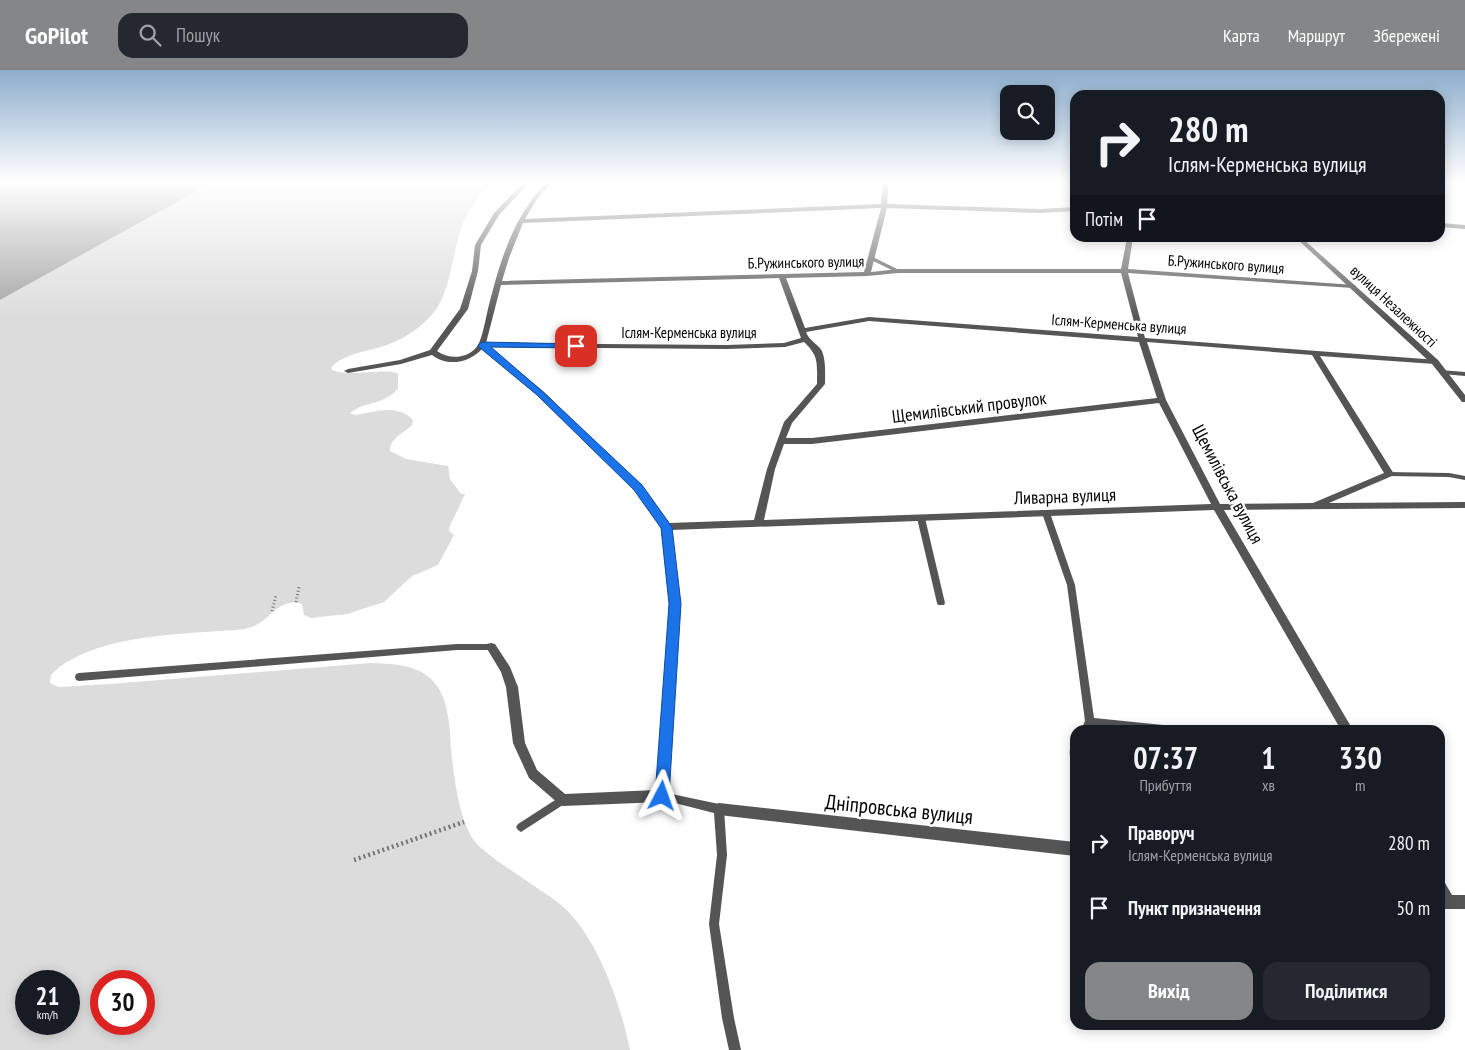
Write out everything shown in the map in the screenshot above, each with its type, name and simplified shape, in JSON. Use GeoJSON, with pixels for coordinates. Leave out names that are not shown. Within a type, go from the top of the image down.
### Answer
{"type":"FeatureCollection","features":[{"type":"Feature","properties":{"kind":"street"},"geometry":{"type":"LineString","coordinates":[[348,371],[401,362],[433,352],[464,309],[475,271],[478,245],[488,228]]}},
{"type":"Feature","properties":{"kind":"street"},"geometry":{"type":"LineString","coordinates":[[433,352],[443,359],[460,359],[476,353],[482,345],[499,283],[518,228]]}},
{"type":"Feature","properties":{"kind":"street"},"geometry":{"type":"LineString","coordinates":[[867,274],[879,228]]}},
{"type":"Feature","properties":{"kind":"street","name":"Щемилівська вулиця"},"geometry":{"type":"LineString","coordinates":[[1129,242],[1124,271],[1142,339],[1162,400],[1217,507],[1345,725]]}},
{"type":"Feature","properties":{"kind":"street","name":"вулиця Незалежності"},"geometry":{"type":"LineString","coordinates":[[1303,242],[1435,362],[1465,400]]}},
{"type":"Feature","properties":{"kind":"street","name":"Б.Ружинського вулиця"},"geometry":{"type":"LineString","coordinates":[[499,283],[867,274],[898,271],[1124,271],[1352,286]]}},
{"type":"Feature","properties":{"kind":"street"},"geometry":{"type":"LineString","coordinates":[[758,524],[780,441],[788,422],[821,384],[821,366],[818,351],[803,335],[782,276]]}},
{"type":"Feature","properties":{"kind":"street","name":"Іслям-Керменська вулиця"},"geometry":{"type":"LineString","coordinates":[[482,345],[727,347],[785,345],[803,335],[869,319],[1435,362]]}},
{"type":"Feature","properties":{"kind":"street"},"geometry":{"type":"LineString","coordinates":[[482,345],[540,394],[638,488],[666,527],[675,604],[662,796],[563,800],[533,774],[519,742],[512,687],[506,670],[490,648]]}},
{"type":"Feature","properties":{"kind":"street"},"geometry":{"type":"LineString","coordinates":[[1312,506],[1389,474],[1314,352]]}},
{"type":"Feature","properties":{"kind":"street"},"geometry":{"type":"LineString","coordinates":[[1443,372],[1465,374]]}},
{"type":"Feature","properties":{"kind":"street","name":"Щемилівський провулок"},"geometry":{"type":"LineString","coordinates":[[780,441],[812,441],[850,437],[1162,400]]}},
{"type":"Feature","properties":{"kind":"street","name":"Ливарна вулиця"},"geometry":{"type":"LineString","coordinates":[[666,527],[1217,507],[1465,505]]}},
{"type":"Feature","properties":{"kind":"street","name":"Дніпровська вулиця"},"geometry":{"type":"LineString","coordinates":[[720,809],[1070,848]]}},
{"type":"Feature","properties":{"kind":"street"},"geometry":{"type":"LineString","coordinates":[[1445,903],[1465,902]]}},
{"type":"Feature","properties":{"kind":"lane"},"geometry":{"type":"LineString","coordinates":[[871,258],[898,271]]}},
{"type":"Feature","properties":{"kind":"lane"},"geometry":{"type":"LineString","coordinates":[[1389,474],[1449,475],[1465,478]]}},
{"type":"Feature","properties":{"kind":"lane"},"geometry":{"type":"LineString","coordinates":[[1046,513],[1071,585],[1087,725]]}},
{"type":"Feature","properties":{"kind":"lane"},"geometry":{"type":"LineString","coordinates":[[921,518],[941,603]]}},
{"type":"Feature","properties":{"kind":"lane"},"geometry":{"type":"LineString","coordinates":[[79,677],[457,647],[490,648]]}},
{"type":"Feature","properties":{"kind":"lane"},"geometry":{"type":"LineString","coordinates":[[662,796],[720,809],[722,855],[714,924],[728,1018],[735,1050]]}},
{"type":"Feature","properties":{"kind":"lane"},"geometry":{"type":"LineString","coordinates":[[521,827],[563,800]]}},
{"type":"Feature","properties":{"kind":"path"},"geometry":{"type":"LineString","coordinates":[[296,602],[299,587]]}},
{"type":"Feature","properties":{"kind":"path"},"geometry":{"type":"LineString","coordinates":[[272,611],[276,595]]}},
{"type":"Feature","properties":{"kind":"path"},"geometry":{"type":"LineString","coordinates":[[354,860],[464,822]]}},
{"type":"Feature","properties":{"kind":"shaded area"},"geometry":{"type":"Polygon","coordinates":[[[0,228],[130,228],[0,300],[0,228]]]}},
{"type":"Feature","properties":{"kind":"shaded area"},"geometry":{"type":"Polygon","coordinates":[[[130,228],[461,228],[446,288],[442,299],[429,318],[399,340],[350,356],[336,363],[331,368],[332,370],[349,373],[393,372],[398,374],[398,389],[391,395],[385,399],[362,406],[350,413],[355,415],[393,410],[407,415],[413,420],[412,425],[394,440],[390,451],[406,459],[448,466],[450,479],[461,494],[465,494],[449,528],[449,531],[454,535],[438,565],[412,576],[384,602],[347,614],[311,618],[304,615],[302,604],[288,603],[282,605],[262,622],[245,629],[154,636],[109,645],[88,652],[57,669],[51,675],[50,683],[59,687],[110,684],[371,663],[392,664],[420,671],[434,683],[441,692],[445,702],[458,799],[463,818],[471,836],[488,854],[561,905],[586,934],[614,992],[630,1050],[0,1050],[0,300],[130,228]]]}},
{"type":"Feature","properties":{"kind":"route"},"geometry":{"type":"LineString","coordinates":[[576,346],[482,345],[540,394],[638,488],[666,527],[675,604],[662,796]]}}]}
